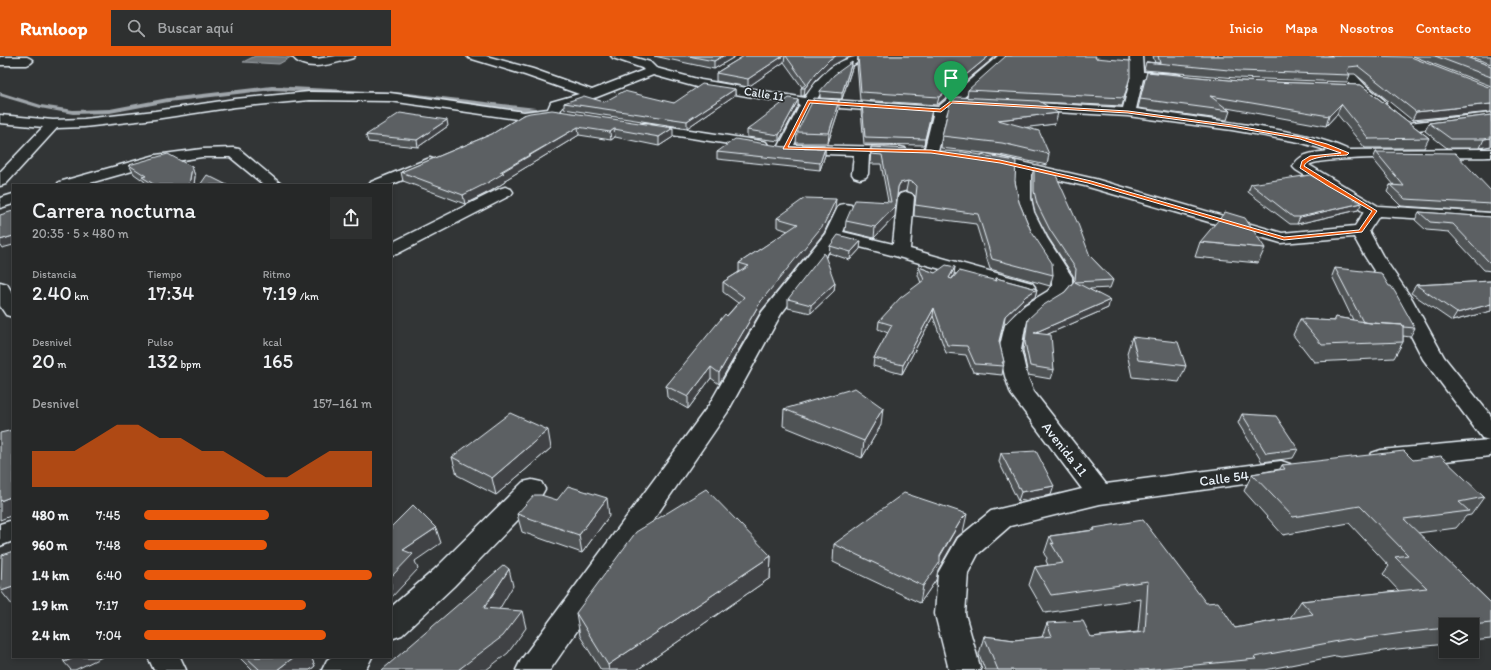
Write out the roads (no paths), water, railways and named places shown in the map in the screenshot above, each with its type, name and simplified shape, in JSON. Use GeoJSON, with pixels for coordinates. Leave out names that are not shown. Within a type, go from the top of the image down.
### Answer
{"type":"FeatureCollection","features":[{"type":"Feature","properties":{"kind":"street"},"geometry":{"type":"LineString","coordinates":[[298,56],[303,60],[314,62],[349,56]]}},
{"type":"Feature","properties":{"kind":"street"},"geometry":{"type":"LineString","coordinates":[[473,56],[529,72],[592,94]]}},
{"type":"Feature","properties":{"kind":"street","name":"Calle 11"},"geometry":{"type":"LineString","coordinates":[[617,56],[646,65],[652,71],[700,84],[808,102],[946,106],[966,103]]}},
{"type":"Feature","properties":{"kind":"street"},"geometry":{"type":"LineString","coordinates":[[785,148],[808,102],[833,71],[861,56]]}},
{"type":"Feature","properties":{"kind":"street"},"geometry":{"type":"LineString","coordinates":[[931,152],[946,106],[1005,56]]}},
{"type":"Feature","properties":{"kind":"street"},"geometry":{"type":"LineString","coordinates":[[1128,112],[1135,94],[1137,75],[1136,56]]}},
{"type":"Feature","properties":{"kind":"street"},"geometry":{"type":"LineString","coordinates":[[1319,58],[1348,59]]}},
{"type":"Feature","properties":{"kind":"street"},"geometry":{"type":"LineString","coordinates":[[1333,58],[1361,88],[1444,155]]}},
{"type":"Feature","properties":{"kind":"street"},"geometry":{"type":"LineString","coordinates":[[0,62],[27,61]]}},
{"type":"Feature","properties":{"kind":"street"},"geometry":{"type":"LineString","coordinates":[[553,112],[556,105],[592,94],[652,71]]}},
{"type":"Feature","properties":{"kind":"street"},"geometry":{"type":"LineString","coordinates":[[1137,75],[1191,80]]}},
{"type":"Feature","properties":{"kind":"street"},"geometry":{"type":"LineString","coordinates":[[700,84],[713,76]]}},
{"type":"Feature","properties":{"kind":"street"},"geometry":{"type":"LineString","coordinates":[[1345,88],[1361,88]]}},
{"type":"Feature","properties":{"kind":"street"},"geometry":{"type":"LineString","coordinates":[[0,118],[53,124],[122,119],[309,96],[390,97],[524,116],[553,112],[568,115]]}},
{"type":"Feature","properties":{"kind":"street"},"geometry":{"type":"LineString","coordinates":[[1005,105],[1128,112],[1269,132],[1307,140],[1347,154]]}},
{"type":"Feature","properties":{"kind":"street"},"geometry":{"type":"LineString","coordinates":[[506,127],[524,116]]}},
{"type":"Feature","properties":{"kind":"street"},"geometry":{"type":"LineString","coordinates":[[1409,127],[1491,117]]}},
{"type":"Feature","properties":{"kind":"street"},"geometry":{"type":"LineString","coordinates":[[0,181],[53,124]]}},
{"type":"Feature","properties":{"kind":"street"},"geometry":{"type":"LineString","coordinates":[[635,125],[785,148],[931,152],[947,154]]}},
{"type":"Feature","properties":{"kind":"street"},"geometry":{"type":"LineString","coordinates":[[860,174],[862,150]]}},
{"type":"Feature","properties":{"kind":"street"},"geometry":{"type":"LineString","coordinates":[[73,184],[104,180],[156,160],[202,153],[234,152],[273,184]]}},
{"type":"Feature","properties":{"kind":"street"},"geometry":{"type":"LineString","coordinates":[[1491,153],[1444,155],[1347,154],[1310,158],[1304,162],[1301,167],[1374,211],[1491,218]]}},
{"type":"Feature","properties":{"kind":"street"},"geometry":{"type":"LineString","coordinates":[[970,156],[1089,182],[1281,238],[1360,231],[1374,211]]}},
{"type":"Feature","properties":{"kind":"street"},"geometry":{"type":"LineString","coordinates":[[379,184],[442,158]]}},
{"type":"Feature","properties":{"kind":"street"},"geometry":{"type":"LineString","coordinates":[[833,235],[901,252],[1056,296],[1062,287],[1062,277],[1029,223],[1021,197],[1021,177],[1024,167]]}},
{"type":"Feature","properties":{"kind":"street"},"geometry":{"type":"LineString","coordinates":[[392,249],[505,192]]}},
{"type":"Feature","properties":{"kind":"street"},"geometry":{"type":"LineString","coordinates":[[901,252],[906,197]]}},
{"type":"Feature","properties":{"kind":"street"},"geometry":{"type":"LineString","coordinates":[[0,202],[12,199]]}},
{"type":"Feature","properties":{"kind":"street"},"geometry":{"type":"LineString","coordinates":[[532,670],[719,408],[772,312],[833,235],[845,209]]}},
{"type":"Feature","properties":{"kind":"street"},"geometry":{"type":"LineString","coordinates":[[1360,231],[1373,255],[1402,298],[1434,359],[1491,432]]}},
{"type":"Feature","properties":{"kind":"street"},"geometry":{"type":"LineString","coordinates":[[0,288],[12,309]]}},
{"type":"Feature","properties":{"kind":"street","name":"Avenida 11"},"geometry":{"type":"LineString","coordinates":[[966,670],[950,614],[953,573],[968,546],[1001,518],[1100,494],[1023,394],[1016,376],[1010,350],[1015,325],[1032,309],[1056,296]]}},
{"type":"Feature","properties":{"kind":"street"},"geometry":{"type":"LineString","coordinates":[[1362,461],[1491,448]]}},
{"type":"Feature","properties":{"kind":"street","name":"Calle 54"},"geometry":{"type":"LineString","coordinates":[[1100,494],[1307,467]]}},
{"type":"Feature","properties":{"kind":"street"},"geometry":{"type":"LineString","coordinates":[[392,625],[444,578],[532,489]]}},
{"type":"Feature","properties":{"kind":"street"},"geometry":{"type":"LineString","coordinates":[[0,535],[12,530]]}},
{"type":"Feature","properties":{"kind":"street"},"geometry":{"type":"LineString","coordinates":[[164,658],[170,670]]}},
{"type":"Feature","properties":{"kind":"street"},"geometry":{"type":"LineString","coordinates":[[338,670],[355,658]]}},
{"type":"Feature","properties":{"kind":"waterway"},"geometry":{"type":"LineString","coordinates":[[0,94],[40,106],[73,112],[110,111],[168,100],[272,88],[408,95],[536,110]]}}]}
